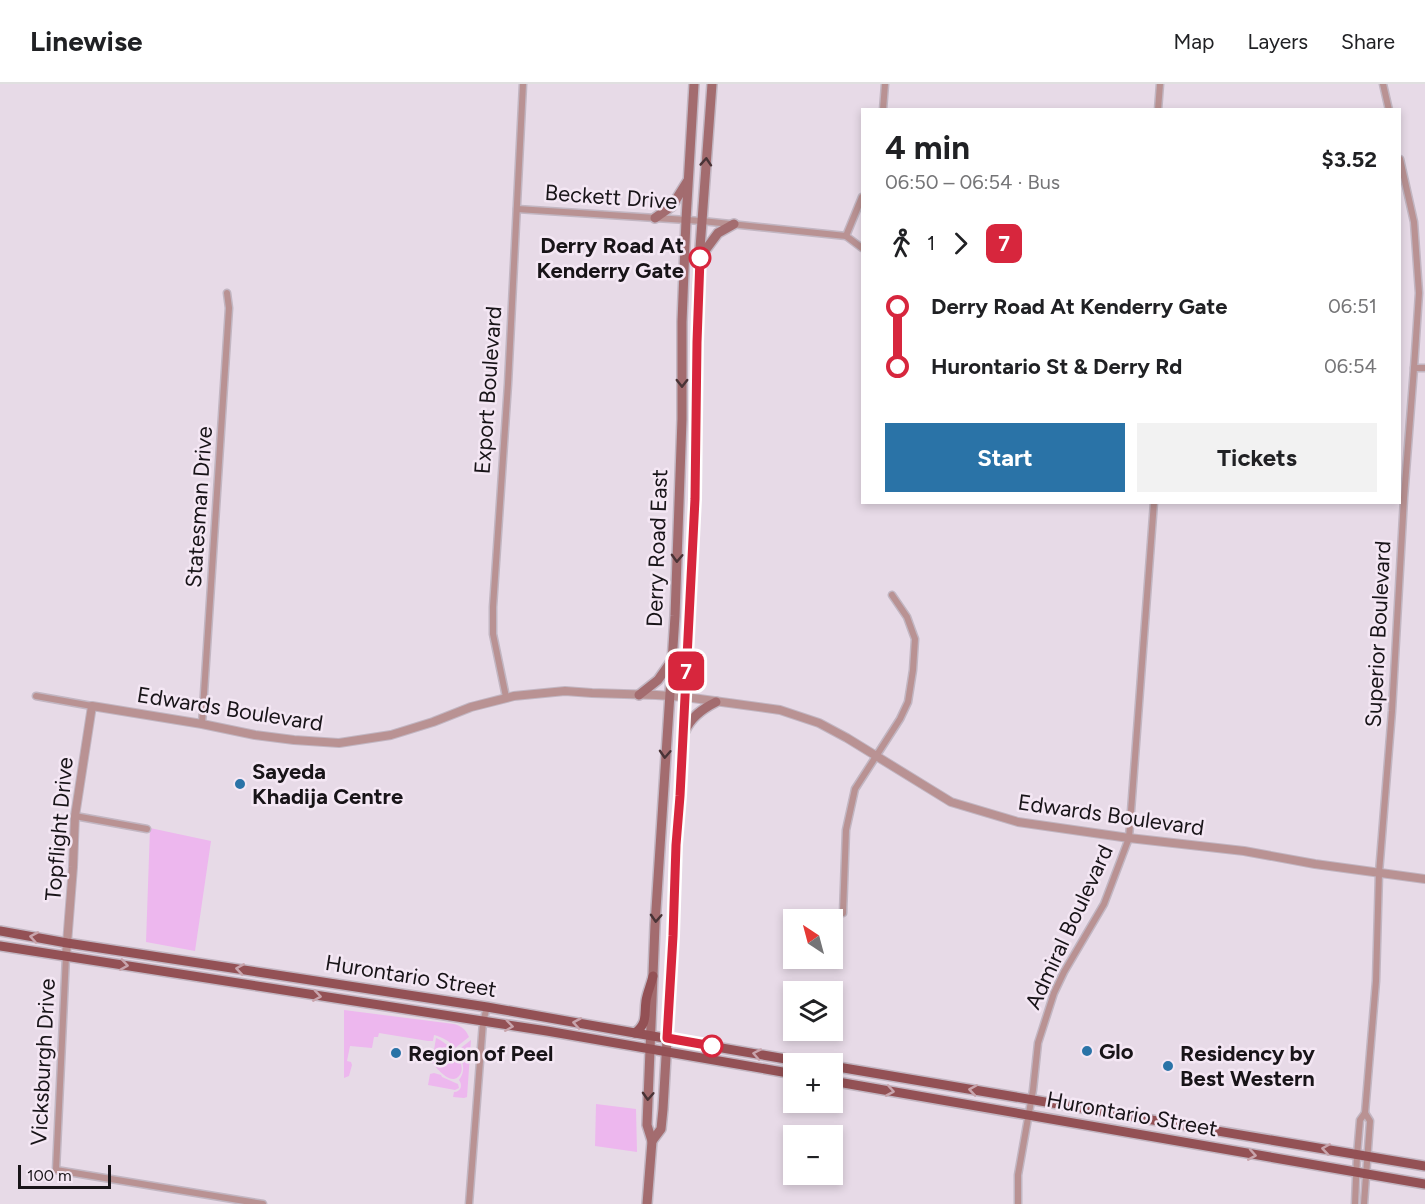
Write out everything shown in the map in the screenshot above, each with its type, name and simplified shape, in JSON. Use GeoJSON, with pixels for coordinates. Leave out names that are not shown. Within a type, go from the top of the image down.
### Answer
{"type":"FeatureCollection","features":[{"type":"Feature","properties":{"kind":"main road","name":"Derry Road East"},"geometry":{"type":"LineString","coordinates":[[652,1141],[647,1125],[653,976],[675,616],[686,220],[694,84]]}},
{"type":"Feature","properties":{"kind":"main road","name":"Derry Road East"},"geometry":{"type":"LineString","coordinates":[[652,1141],[661,1129],[667,1052],[695,499],[700,258],[712,84]]}},
{"type":"Feature","properties":{"kind":"main road"},"geometry":{"type":"LineString","coordinates":[[655,218],[672,206],[688,179]]}},
{"type":"Feature","properties":{"kind":"main road"},"geometry":{"type":"LineString","coordinates":[[700,258],[718,232],[734,224]]}},
{"type":"Feature","properties":{"kind":"main road"},"geometry":{"type":"LineString","coordinates":[[683,304],[698,304]]}},
{"type":"Feature","properties":{"kind":"main road"},"geometry":{"type":"LineString","coordinates":[[682,354],[697,354]]}},
{"type":"Feature","properties":{"kind":"main road"},"geometry":{"type":"LineString","coordinates":[[676,578],[691,579]]}},
{"type":"Feature","properties":{"kind":"main road"},"geometry":{"type":"LineString","coordinates":[[675,616],[688,617]]}},
{"type":"Feature","properties":{"kind":"main road"},"geometry":{"type":"LineString","coordinates":[[639,694],[658,680],[672,661]]}},
{"type":"Feature","properties":{"kind":"main road"},"geometry":{"type":"LineString","coordinates":[[682,736],[693,718],[704,708],[716,702]]}},
{"type":"Feature","properties":{"kind":"main road","name":"Hurontario Street"},"geometry":{"type":"LineString","coordinates":[[0,931],[487,1007],[783,1058]]}},
{"type":"Feature","properties":{"kind":"main road","name":"Hurontario Street"},"geometry":{"type":"LineString","coordinates":[[0,946],[547,1031],[783,1072]]}},
{"type":"Feature","properties":{"kind":"main road"},"geometry":{"type":"LineString","coordinates":[[635,1033],[645,1021],[646,1000],[653,976]]}},
{"type":"Feature","properties":{"kind":"main road","name":"Hurontario Street"},"geometry":{"type":"LineString","coordinates":[[843,1068],[1425,1166]]}},
{"type":"Feature","properties":{"kind":"main road","name":"Hurontario Street"},"geometry":{"type":"LineString","coordinates":[[843,1083],[1425,1184]]}},
{"type":"Feature","properties":{"kind":"main road"},"geometry":{"type":"LineString","coordinates":[[647,1204],[652,1141]]}},
{"type":"Feature","properties":{"kind":"street","name":"Export Boulevard"},"geometry":{"type":"LineString","coordinates":[[506,697],[493,634],[493,606],[508,384],[523,84]]}},
{"type":"Feature","properties":{"kind":"street"},"geometry":{"type":"LineString","coordinates":[[883,108],[885,84]]}},
{"type":"Feature","properties":{"kind":"street"},"geometry":{"type":"LineString","coordinates":[[1158,108],[1160,84]]}},
{"type":"Feature","properties":{"kind":"street"},"geometry":{"type":"LineString","coordinates":[[1383,84],[1389,108]]}},
{"type":"Feature","properties":{"kind":"street","name":"Superior Boulevard"},"geometry":{"type":"LineString","coordinates":[[1361,1174],[1357,1155],[1360,1120],[1365,1113],[1376,981],[1380,873],[1419,293],[1416,235],[1401,164]]}},
{"type":"Feature","properties":{"kind":"street"},"geometry":{"type":"LineString","coordinates":[[861,199],[846,236],[861,247]]}},
{"type":"Feature","properties":{"kind":"street","name":"Beckett Drive"},"geometry":{"type":"LineString","coordinates":[[517,209],[702,221],[846,236]]}},
{"type":"Feature","properties":{"kind":"street","name":"Statesman Drive"},"geometry":{"type":"LineString","coordinates":[[202,724],[230,308],[227,293]]}},
{"type":"Feature","properties":{"kind":"street"},"geometry":{"type":"LineString","coordinates":[[1414,368],[1425,368]]}},
{"type":"Feature","properties":{"kind":"street","name":"Admiral Boulevard"},"geometry":{"type":"LineString","coordinates":[[1018,1204],[1018,1175],[1033,1090],[1038,1043],[1054,993],[1104,904],[1129,838],[1154,504]]}},
{"type":"Feature","properties":{"kind":"street"},"geometry":{"type":"LineString","coordinates":[[843,913],[846,830],[855,789],[900,719],[908,702],[913,670],[915,639],[907,617],[892,595]]}},
{"type":"Feature","properties":{"kind":"street","name":"Edwards Boulevard"},"geometry":{"type":"LineString","coordinates":[[36,696],[255,735],[294,740],[351,742],[391,735],[506,697],[565,691],[685,697],[780,710],[819,723],[848,738],[951,802],[1029,825],[1244,851],[1315,864],[1425,879]]}},
{"type":"Feature","properties":{"kind":"street","name":"Topflight Drive"},"geometry":{"type":"LineString","coordinates":[[66,956],[75,816],[92,706]]}},
{"type":"Feature","properties":{"kind":"street"},"geometry":{"type":"LineString","coordinates":[[75,816],[147,829]]}},
{"type":"Feature","properties":{"kind":"street","name":"Vicksburgh Drive"},"geometry":{"type":"LineString","coordinates":[[66,956],[56,1170],[263,1204]]}},
{"type":"Feature","properties":{"kind":"street"},"geometry":{"type":"LineString","coordinates":[[469,1204],[483,1022],[487,1007]]}},
{"type":"Feature","properties":{"kind":"street","name":"Superior Boulevard"},"geometry":{"type":"LineString","coordinates":[[1361,1174],[1367,1156],[1370,1121],[1365,1113]]}},
{"type":"Feature","properties":{"kind":"street"},"geometry":{"type":"LineString","coordinates":[[1355,1204],[1361,1174]]}},
{"type":"Feature","properties":{"kind":"street"},"geometry":{"type":"LineString","coordinates":[[1361,1174],[1364,1204]]}},
{"type":"Feature","properties":{"kind":"shaded area"},"geometry":{"type":"Polygon","coordinates":[[[150,828],[211,841],[195,951],[146,942],[150,828]]]}},
{"type":"Feature","properties":{"kind":"shaded area"},"geometry":{"type":"Polygon","coordinates":[[[344,1010],[454,1024],[467,1032],[469,1037],[455,1048],[451,1043],[434,1035],[433,1041],[428,1041],[379,1033],[378,1037],[374,1037],[372,1048],[350,1046],[347,1061],[352,1065],[349,1076],[344,1078],[344,1010]]]}},
{"type":"Feature","properties":{"kind":"shaded area"},"geometry":{"type":"Polygon","coordinates":[[[436,1038],[456,1054],[462,1066],[462,1071],[456,1079],[448,1078],[432,1062],[436,1038]]]}},
{"type":"Feature","properties":{"kind":"shaded area"},"geometry":{"type":"Polygon","coordinates":[[[471,1040],[467,1097],[453,1097],[454,1092],[461,1088],[459,1080],[463,1069],[457,1051],[471,1040]]]}},
{"type":"Feature","properties":{"kind":"shaded area"},"geometry":{"type":"Polygon","coordinates":[[[434,1073],[458,1084],[459,1088],[455,1090],[428,1085],[430,1074],[434,1073]]]}},
{"type":"Feature","properties":{"kind":"shaded area"},"geometry":{"type":"Polygon","coordinates":[[[596,1104],[636,1109],[637,1152],[595,1146],[596,1104]]]}},
{"type":"Feature","properties":{"kind":"bus line","name":"7"},"geometry":{"type":"LineString","coordinates":[[700,258],[695,499],[667,1038],[712,1046]]}},
{"type":"Feature","properties":{"kind":"place","name":"Derry Road At Kenderry Gate"},"geometry":{"type":"Point","coordinates":[700,258]}},
{"type":"Feature","properties":{"kind":"place","name":"Sayeda Khadija Centre"},"geometry":{"type":"Point","coordinates":[240,784]}},
{"type":"Feature","properties":{"kind":"place","name":"Glo"},"geometry":{"type":"Point","coordinates":[1087,1051]}},
{"type":"Feature","properties":{"kind":"place","name":"Region of Peel"},"geometry":{"type":"Point","coordinates":[396,1053]}},
{"type":"Feature","properties":{"kind":"place","name":"Residency by Best Western"},"geometry":{"type":"Point","coordinates":[1168,1066]}}]}
